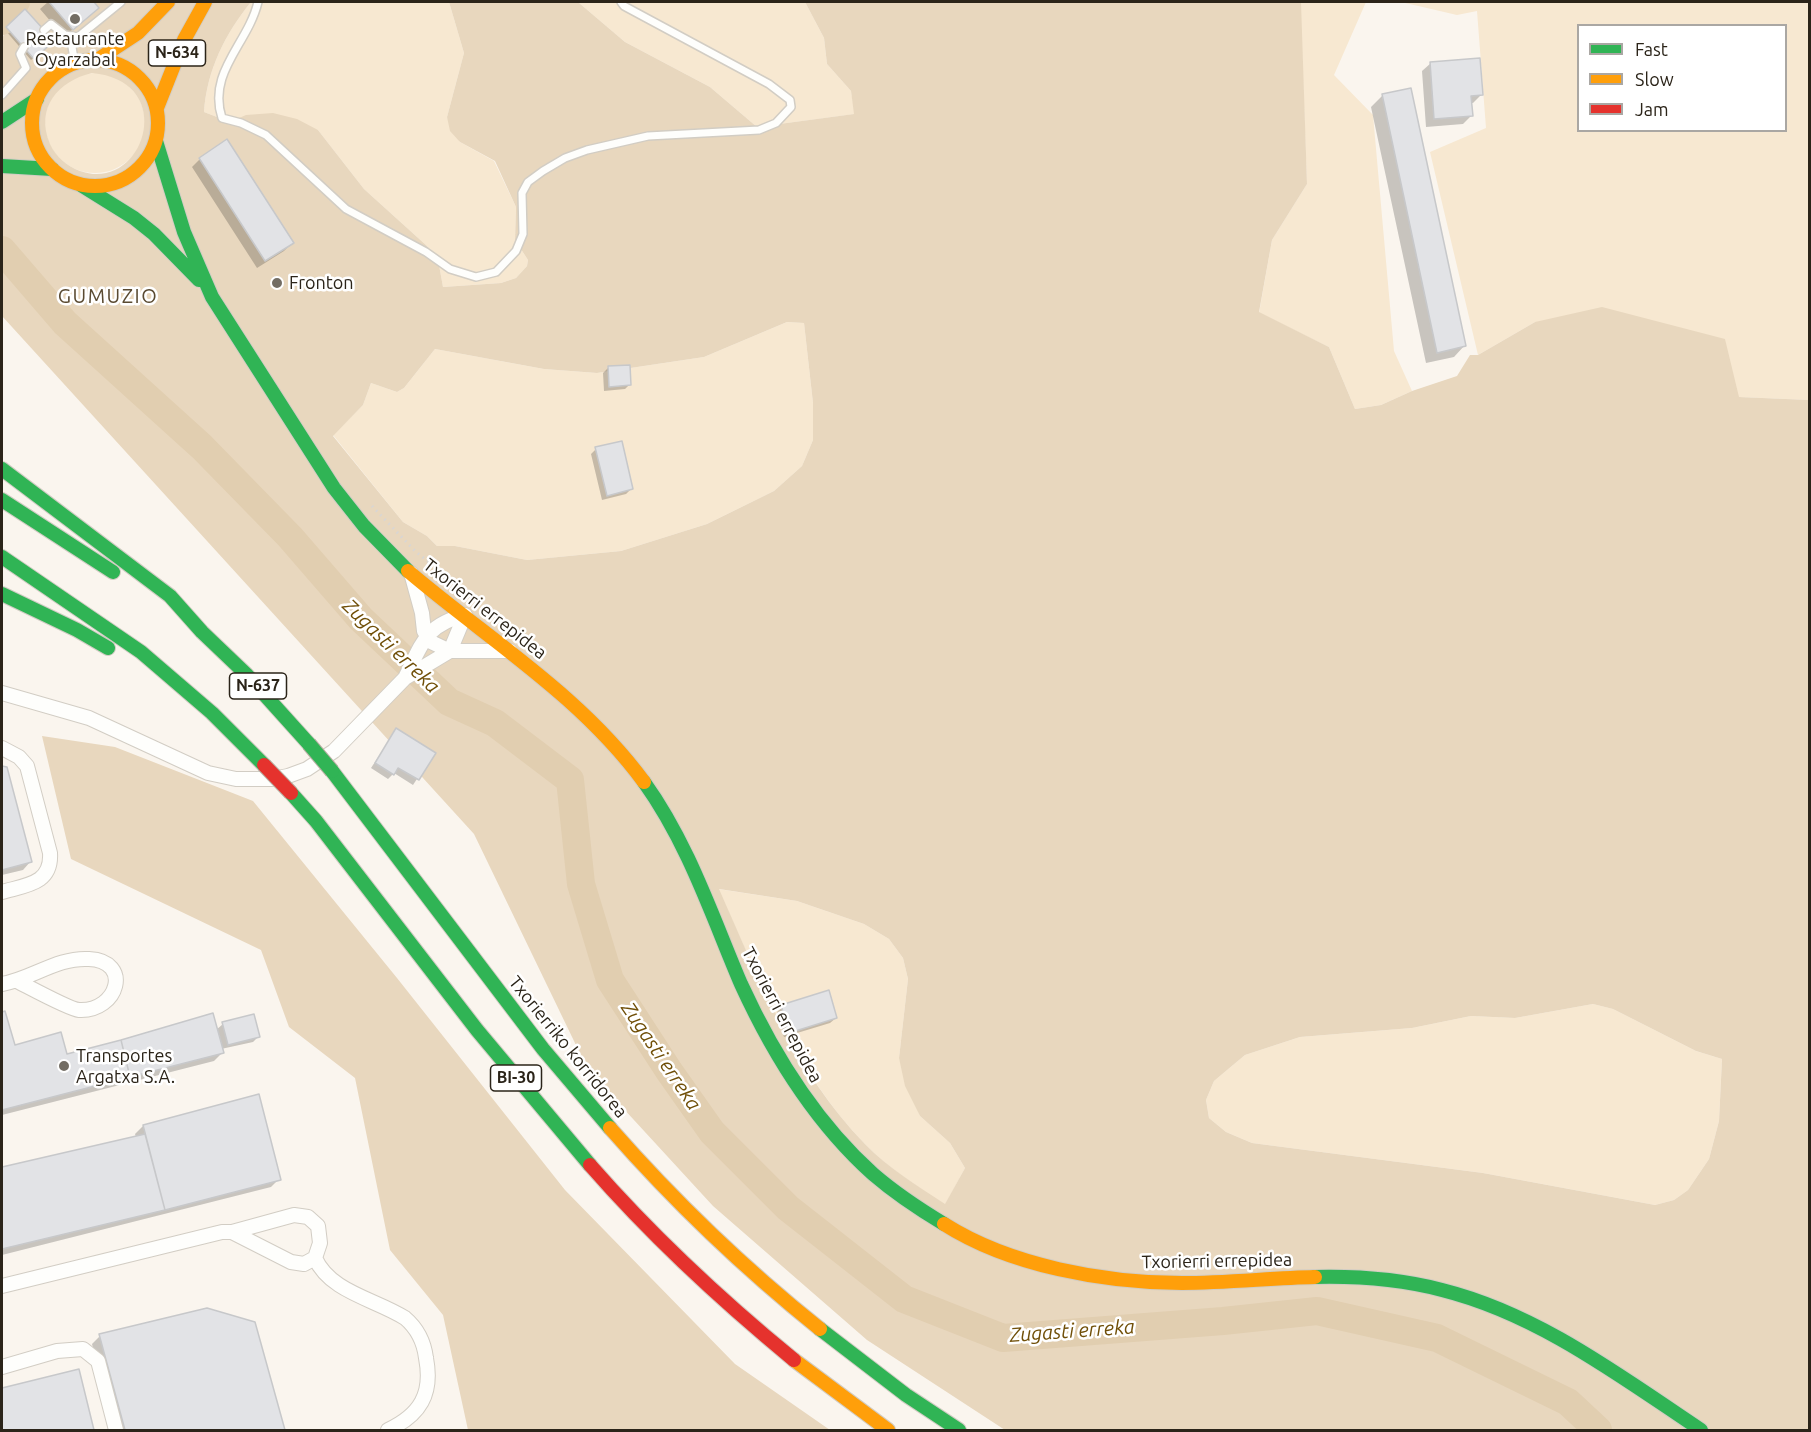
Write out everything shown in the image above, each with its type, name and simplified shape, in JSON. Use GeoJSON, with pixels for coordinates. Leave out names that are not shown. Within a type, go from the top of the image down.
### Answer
{"type":"FeatureCollection","features":[{"type":"Feature","properties":{"kind":"main road","name":"N-634"},"geometry":{"type":"LineString","coordinates":[[97,60],[138,33],[168,2]]}},
{"type":"Feature","properties":{"kind":"main road","name":"N-634"},"geometry":{"type":"LineString","coordinates":[[157,108],[173,62],[205,2]]}},
{"type":"Feature","properties":{"kind":"main road","name":"N-634"},"geometry":{"type":"LineString","coordinates":[[97,60],[117,64],[135,74],[149,89],[157,108],[159,125],[156,141],[148,158],[135,173],[118,182],[100,186],[81,185],[65,179],[52,169],[40,154],[34,136],[33,117],[37,99],[52,77],[75,64],[97,60]]}},
{"type":"Feature","properties":{"kind":"main road","name":"N-634"},"geometry":{"type":"LineString","coordinates":[[2,122],[37,99]]}},
{"type":"Feature","properties":{"kind":"main road"},"geometry":{"type":"LineString","coordinates":[[156,141],[168,192],[177,218],[208,289]]}},
{"type":"Feature","properties":{"kind":"main road","name":"N-634"},"geometry":{"type":"LineString","coordinates":[[2,166],[52,169]]}},
{"type":"Feature","properties":{"kind":"main road"},"geometry":{"type":"LineString","coordinates":[[81,185],[134,218],[154,234],[208,289]]}},
{"type":"Feature","properties":{"kind":"main road","name":"Txorierri errepidea"},"geometry":{"type":"LineString","coordinates":[[208,289],[322,472],[356,519],[411,573],[565,694],[614,744],[636,772],[665,816],[706,901],[746,993],[785,1069],[812,1108],[851,1154],[899,1196],[958,1233],[994,1249],[1088,1275],[1151,1283],[1346,1277],[1399,1280],[1456,1293],[1502,1309],[1552,1335],[1701,1431]]}},
{"type":"Feature","properties":{"kind":"main road"},"geometry":{"type":"LineString","coordinates":[[2,469],[170,596],[202,632]]}},
{"type":"Feature","properties":{"kind":"main road"},"geometry":{"type":"LineString","coordinates":[[2,500],[94,558],[121,578]]}},
{"type":"Feature","properties":{"kind":"main road"},"geometry":{"type":"LineString","coordinates":[[2,557],[141,652],[186,692]]}},
{"type":"Feature","properties":{"kind":"main road"},"geometry":{"type":"LineString","coordinates":[[2,594],[77,630],[186,692]]}},
{"type":"Feature","properties":{"kind":"main road"},"geometry":{"type":"LineString","coordinates":[[166,612],[202,632]]}},
{"type":"Feature","properties":{"kind":"main road","name":"Txorierriko korridorea"},"geometry":{"type":"LineString","coordinates":[[202,632],[246,674],[332,771],[568,1078],[679,1203],[794,1309],[870,1370],[959,1431]]}},
{"type":"Feature","properties":{"kind":"main road","name":"N-637"},"geometry":{"type":"LineString","coordinates":[[186,692],[218,719],[264,765]]}},
{"type":"Feature","properties":{"kind":"main road","name":"BI-30"},"geometry":{"type":"LineString","coordinates":[[264,765],[316,821],[500,1059],[551,1121],[612,1189],[682,1262],[768,1339],[846,1402],[888,1431]]}},
{"type":"Feature","properties":{"kind":"street"},"geometry":{"type":"LineString","coordinates":[[411,573],[422,613],[425,638],[447,653]]}},
{"type":"Feature","properties":{"kind":"street"},"geometry":{"type":"LineString","coordinates":[[405,678],[425,638],[440,624],[465,615]]}},
{"type":"Feature","properties":{"kind":"street"},"geometry":{"type":"LineString","coordinates":[[447,653],[465,615]]}},
{"type":"Feature","properties":{"kind":"street"},"geometry":{"type":"LineString","coordinates":[[2,693],[89,718],[208,773],[236,779],[272,779],[295,774],[324,759],[405,678],[447,653],[510,651]]}},
{"type":"Feature","properties":{"kind":"street"},"geometry":{"type":"LineString","coordinates":[[2,748],[19,756],[27,766],[50,852],[51,865],[45,876],[32,883],[2,891]]}},
{"type":"Feature","properties":{"kind":"street"},"geometry":{"type":"LineString","coordinates":[[2,984],[17,981],[47,967],[70,960],[89,959],[103,962],[108,966],[117,982],[114,993],[105,1002],[93,1009],[77,1010],[17,981]]}},
{"type":"Feature","properties":{"kind":"street"},"geometry":{"type":"LineString","coordinates":[[2,1286],[222,1232],[232,1232],[294,1215],[308,1217],[318,1226],[320,1243],[315,1258],[319,1269],[336,1283],[405,1318],[416,1329],[422,1342],[429,1376],[425,1394],[421,1404],[410,1418],[388,1431]]}},
{"type":"Feature","properties":{"kind":"street"},"geometry":{"type":"LineString","coordinates":[[232,1232],[291,1262],[304,1264],[315,1258]]}},
{"type":"Feature","properties":{"kind":"street"},"geometry":{"type":"LineString","coordinates":[[2,1367],[57,1351],[83,1349],[98,1361],[116,1431]]}},
{"type":"Feature","properties":{"kind":"lane"},"geometry":{"type":"LineString","coordinates":[[75,64],[72,47],[78,37],[122,2]]}},
{"type":"Feature","properties":{"kind":"lane"},"geometry":{"type":"LineString","coordinates":[[258,2],[254,18],[218,86],[218,105],[222,118],[240,123],[266,135],[346,209],[426,252],[450,269],[476,277],[496,272],[516,251],[523,234],[522,193],[528,182],[565,158],[587,150],[648,136],[759,130],[776,123],[791,106],[790,100],[769,84],[624,6],[621,2]]}},
{"type":"Feature","properties":{"kind":"lane"},"geometry":{"type":"LineString","coordinates":[[44,30],[51,24],[65,35],[78,37]]}},
{"type":"Feature","properties":{"kind":"lane"},"geometry":{"type":"LineString","coordinates":[[2,95],[26,68],[20,54],[24,47]]}},
{"type":"Feature","properties":{"kind":"path"},"geometry":{"type":"LineString","coordinates":[[366,500],[416,552],[509,625]]}},
{"type":"Feature","properties":{"kind":"shaded area"},"geometry":{"type":"Polygon","coordinates":[[[25,2],[251,2],[225,40],[213,67],[204,112],[230,122],[246,115],[273,113],[297,119],[318,130],[364,189],[427,246],[439,265],[443,287],[501,283],[516,278],[527,266],[528,260],[515,240],[516,207],[495,161],[460,142],[450,131],[447,117],[464,53],[449,2],[578,2],[625,42],[710,87],[757,127],[854,114],[851,91],[827,64],[824,38],[805,2],[1301,2],[1307,184],[1272,240],[1259,312],[1329,347],[1355,409],[1381,405],[1412,391],[1457,376],[1470,355],[1478,355],[1535,322],[1602,307],[1725,339],[1739,397],[1809,400],[1809,1430],[1005,1430],[867,1340],[713,1206],[588,1070],[474,834],[2,316],[2,40],[6,27],[25,2]],[[92,73],[60,89],[53,98],[45,119],[46,131],[52,149],[66,164],[80,171],[103,174],[121,167],[135,152],[143,134],[144,114],[136,95],[119,80],[92,73]],[[787,322],[704,357],[597,373],[544,369],[435,349],[404,388],[397,392],[371,383],[363,405],[333,436],[403,522],[427,536],[437,546],[455,546],[527,560],[621,551],[707,524],[774,491],[802,466],[813,440],[813,403],[804,323],[787,322]],[[719,889],[764,990],[799,1055],[840,1116],[883,1161],[945,1204],[965,1168],[950,1143],[920,1116],[905,1086],[899,1058],[908,979],[903,958],[889,939],[864,924],[797,901],[719,889]],[[1593,1004],[1515,1018],[1471,1016],[1412,1028],[1300,1037],[1245,1055],[1214,1081],[1206,1100],[1209,1118],[1226,1132],[1252,1143],[1483,1173],[1655,1205],[1674,1200],[1688,1190],[1709,1159],[1719,1121],[1722,1059],[1696,1051],[1613,1009],[1593,1004]]]}},
{"type":"Feature","properties":{"kind":"shaded area"},"geometry":{"type":"Polygon","coordinates":[[[251,2],[449,2],[464,53],[447,117],[460,142],[494,161],[516,207],[515,240],[528,260],[527,266],[516,278],[501,283],[443,287],[439,265],[427,246],[364,189],[318,130],[230,122],[204,112],[213,67],[225,40],[251,2]]]}},
{"type":"Feature","properties":{"kind":"shaded area"},"geometry":{"type":"Polygon","coordinates":[[[578,2],[805,2],[824,38],[827,64],[851,91],[855,114],[757,127],[710,87],[625,42],[578,2]]]}},
{"type":"Feature","properties":{"kind":"shaded area"},"geometry":{"type":"Polygon","coordinates":[[[1300,2],[1366,2],[1334,75],[1373,115],[1394,351],[1412,391],[1381,405],[1355,409],[1329,347],[1259,313],[1272,240],[1307,184],[1300,2]]]}},
{"type":"Feature","properties":{"kind":"shaded area"},"geometry":{"type":"Polygon","coordinates":[[[1401,2],[1809,2],[1809,400],[1739,397],[1535,322],[1478,355],[1430,152],[1486,128],[1477,11],[1457,15],[1401,2]]]}},
{"type":"Feature","properties":{"kind":"shaded area"},"geometry":{"type":"Polygon","coordinates":[[[95,73],[114,77],[130,88],[141,104],[145,123],[141,142],[130,158],[114,169],[95,173],[76,169],[60,158],[49,142],[45,123],[49,104],[60,88],[76,77],[95,73]]]}},
{"type":"Feature","properties":{"kind":"shaded area"},"geometry":{"type":"Polygon","coordinates":[[[787,322],[804,323],[813,403],[813,440],[802,466],[774,491],[707,524],[621,551],[527,560],[455,546],[437,546],[427,536],[403,522],[333,435],[363,405],[371,383],[397,392],[404,388],[435,349],[544,369],[597,373],[704,357],[787,322]]]}},
{"type":"Feature","properties":{"kind":"shaded area"},"geometry":{"type":"Polygon","coordinates":[[[42,736],[115,747],[253,801],[565,1190],[735,1364],[830,1430],[468,1430],[443,1315],[390,1250],[355,1078],[289,1027],[261,950],[71,859],[42,736]]]}},
{"type":"Feature","properties":{"kind":"shaded area"},"geometry":{"type":"Polygon","coordinates":[[[718,889],[797,901],[864,924],[889,939],[903,958],[908,979],[899,1058],[920,1116],[950,1143],[965,1168],[945,1205],[874,1153],[840,1116],[818,1086],[764,990],[718,889]]]}},
{"type":"Feature","properties":{"kind":"shaded area"},"geometry":{"type":"Polygon","coordinates":[[[1593,1004],[1613,1009],[1696,1051],[1722,1059],[1719,1121],[1709,1159],[1688,1190],[1674,1200],[1655,1205],[1483,1173],[1252,1143],[1226,1132],[1209,1118],[1206,1100],[1214,1081],[1245,1055],[1300,1037],[1412,1028],[1471,1016],[1515,1018],[1593,1004]]]}},
{"type":"Feature","properties":{"kind":"building","name":"Restaurante Oyarzabal"},"geometry":{"type":"Polygon","coordinates":[[[49,2],[94,2],[99,8],[73,30],[49,2]]]}},
{"type":"Feature","properties":{"kind":"building"},"geometry":{"type":"Polygon","coordinates":[[[25,9],[54,41],[34,59],[6,27],[25,9]]]}},
{"type":"Feature","properties":{"kind":"building"},"geometry":{"type":"Polygon","coordinates":[[[1480,58],[1483,95],[1471,96],[1473,116],[1434,119],[1430,62],[1480,58]]]}},
{"type":"Feature","properties":{"kind":"building"},"geometry":{"type":"Polygon","coordinates":[[[1411,88],[1466,346],[1437,353],[1382,94],[1411,88]]]}},
{"type":"Feature","properties":{"kind":"building"},"geometry":{"type":"Polygon","coordinates":[[[227,139],[294,243],[265,261],[199,158],[227,139]]]}},
{"type":"Feature","properties":{"kind":"building"},"geometry":{"type":"Polygon","coordinates":[[[630,365],[631,385],[609,387],[608,366],[630,365]]]}},
{"type":"Feature","properties":{"kind":"building"},"geometry":{"type":"Polygon","coordinates":[[[622,441],[633,489],[607,496],[595,447],[622,441]]]}},
{"type":"Feature","properties":{"kind":"building"},"geometry":{"type":"Polygon","coordinates":[[[396,728],[436,753],[419,780],[398,768],[394,775],[375,763],[396,728]]]}},
{"type":"Feature","properties":{"kind":"building"},"geometry":{"type":"Polygon","coordinates":[[[2,766],[7,767],[32,862],[2,870],[2,766]]]}},
{"type":"Feature","properties":{"kind":"building"},"geometry":{"type":"Polygon","coordinates":[[[829,990],[837,1018],[789,1033],[781,1005],[829,990]]]}},
{"type":"Feature","properties":{"kind":"building","name":"Transportes Argatxa S.A."},"geometry":{"type":"Polygon","coordinates":[[[5,1011],[15,1045],[61,1032],[67,1054],[121,1040],[130,1077],[2,1110],[2,1012],[5,1011]]]}},
{"type":"Feature","properties":{"kind":"building"},"geometry":{"type":"Polygon","coordinates":[[[213,1013],[224,1053],[130,1077],[121,1040],[213,1013]]]}},
{"type":"Feature","properties":{"kind":"building"},"geometry":{"type":"Polygon","coordinates":[[[254,1014],[260,1037],[228,1045],[222,1022],[254,1014]]]}},
{"type":"Feature","properties":{"kind":"building"},"geometry":{"type":"Polygon","coordinates":[[[259,1094],[281,1180],[165,1210],[143,1125],[259,1094]]]}},
{"type":"Feature","properties":{"kind":"building"},"geometry":{"type":"Polygon","coordinates":[[[145,1134],[165,1210],[2,1249],[2,1167],[145,1134]]]}},
{"type":"Feature","properties":{"kind":"building"},"geometry":{"type":"Polygon","coordinates":[[[207,1308],[255,1322],[285,1430],[125,1430],[99,1334],[207,1308]]]}},
{"type":"Feature","properties":{"kind":"building"},"geometry":{"type":"Polygon","coordinates":[[[79,1369],[94,1430],[2,1430],[2,1388],[79,1369]]]}},
{"type":"Feature","properties":{"kind":"waterway"},"geometry":{"type":"LineString","coordinates":[[2,21],[16,2]]}},
{"type":"Feature","properties":{"kind":"waterway","name":"Zugasti erreka"},"geometry":{"type":"LineString","coordinates":[[2,250],[65,323],[202,447],[290,537],[361,619],[449,702],[495,723],[570,780],[581,884],[610,980],[712,1132],[788,1208],[904,1299],[1003,1338],[1223,1321],[1317,1311],[1437,1338],[1568,1402],[1598,1430]]}},
{"type":"Feature","properties":{"kind":"traffic: fast"},"geometry":{"type":"LineString","coordinates":[[2,122],[37,99]]}},
{"type":"Feature","properties":{"kind":"traffic: fast"},"geometry":{"type":"LineString","coordinates":[[156,141],[184,232],[212,297],[334,488],[364,526],[408,571]]}},
{"type":"Feature","properties":{"kind":"traffic: fast"},"geometry":{"type":"LineString","coordinates":[[2,166],[52,169]]}},
{"type":"Feature","properties":{"kind":"traffic: fast"},"geometry":{"type":"LineString","coordinates":[[81,185],[134,218],[154,234],[199,280]]}},
{"type":"Feature","properties":{"kind":"traffic: fast"},"geometry":{"type":"LineString","coordinates":[[2,469],[170,596],[202,632],[246,674],[309,744]]}},
{"type":"Feature","properties":{"kind":"traffic: fast"},"geometry":{"type":"LineString","coordinates":[[2,500],[113,572]]}},
{"type":"Feature","properties":{"kind":"traffic: fast"},"geometry":{"type":"LineString","coordinates":[[2,557],[141,652],[212,713],[264,765]]}},
{"type":"Feature","properties":{"kind":"traffic: fast"},"geometry":{"type":"LineString","coordinates":[[2,594],[77,630],[108,648]]}},
{"type":"Feature","properties":{"kind":"traffic: fast"},"geometry":{"type":"LineString","coordinates":[[309,744],[332,771]]}},
{"type":"Feature","properties":{"kind":"traffic: fast"},"geometry":{"type":"LineString","coordinates":[[332,771],[543,1049],[610,1128]]}},
{"type":"Feature","properties":{"kind":"traffic: fast"},"geometry":{"type":"LineString","coordinates":[[644,782],[674,830],[753,1010],[797,1086],[832,1132],[873,1174],[944,1224]]}},
{"type":"Feature","properties":{"kind":"traffic: fast"},"geometry":{"type":"LineString","coordinates":[[291,793],[316,821],[477,1030],[590,1165]]}},
{"type":"Feature","properties":{"kind":"traffic: fast"},"geometry":{"type":"LineString","coordinates":[[1315,1277],[1363,1278],[1426,1286],[1512,1314],[1609,1368],[1701,1430]]}},
{"type":"Feature","properties":{"kind":"traffic: fast"},"geometry":{"type":"LineString","coordinates":[[820,1329],[906,1395],[959,1430]]}},
{"type":"Feature","properties":{"kind":"traffic: slow"},"geometry":{"type":"LineString","coordinates":[[97,60],[138,33],[168,2]]}},
{"type":"Feature","properties":{"kind":"traffic: slow"},"geometry":{"type":"LineString","coordinates":[[157,108],[184,40],[205,2]]}},
{"type":"Feature","properties":{"kind":"traffic: slow"},"geometry":{"type":"LineString","coordinates":[[95,60],[119,65],[139,79],[153,99],[158,123],[153,147],[139,167],[119,181],[95,186],[71,181],[51,167],[37,147],[32,123],[37,99],[51,79],[71,65],[95,60]]}},
{"type":"Feature","properties":{"kind":"traffic: slow"},"geometry":{"type":"LineString","coordinates":[[408,571],[563,695],[592,722],[644,782]]}},
{"type":"Feature","properties":{"kind":"traffic: slow"},"geometry":{"type":"LineString","coordinates":[[610,1128],[659,1182],[711,1233],[765,1283],[820,1329]]}},
{"type":"Feature","properties":{"kind":"traffic: slow"},"geometry":{"type":"LineString","coordinates":[[944,1224],[970,1239],[1028,1261],[1122,1280],[1182,1283],[1315,1277]]}},
{"type":"Feature","properties":{"kind":"traffic: slow"},"geometry":{"type":"LineString","coordinates":[[794,1360],[888,1430]]}},
{"type":"Feature","properties":{"kind":"traffic: jam"},"geometry":{"type":"LineString","coordinates":[[264,765],[291,793]]}},
{"type":"Feature","properties":{"kind":"traffic: jam"},"geometry":{"type":"LineString","coordinates":[[590,1165],[688,1267],[794,1360]]}},
{"type":"Feature","properties":{"kind":"place","name":"Restaurante Oyarzabal"},"geometry":{"type":"Point","coordinates":[75,19]}},
{"type":"Feature","properties":{"kind":"place","name":"Fronton"},"geometry":{"type":"Point","coordinates":[277,283]}},
{"type":"Feature","properties":{"kind":"place","name":"Transportes Argatxa S.A."},"geometry":{"type":"Point","coordinates":[64,1066]}},
{"type":"Feature","properties":{"kind":"district","name":"GUMUZIO"},"geometry":{"type":"Point","coordinates":[108,296]}}]}
